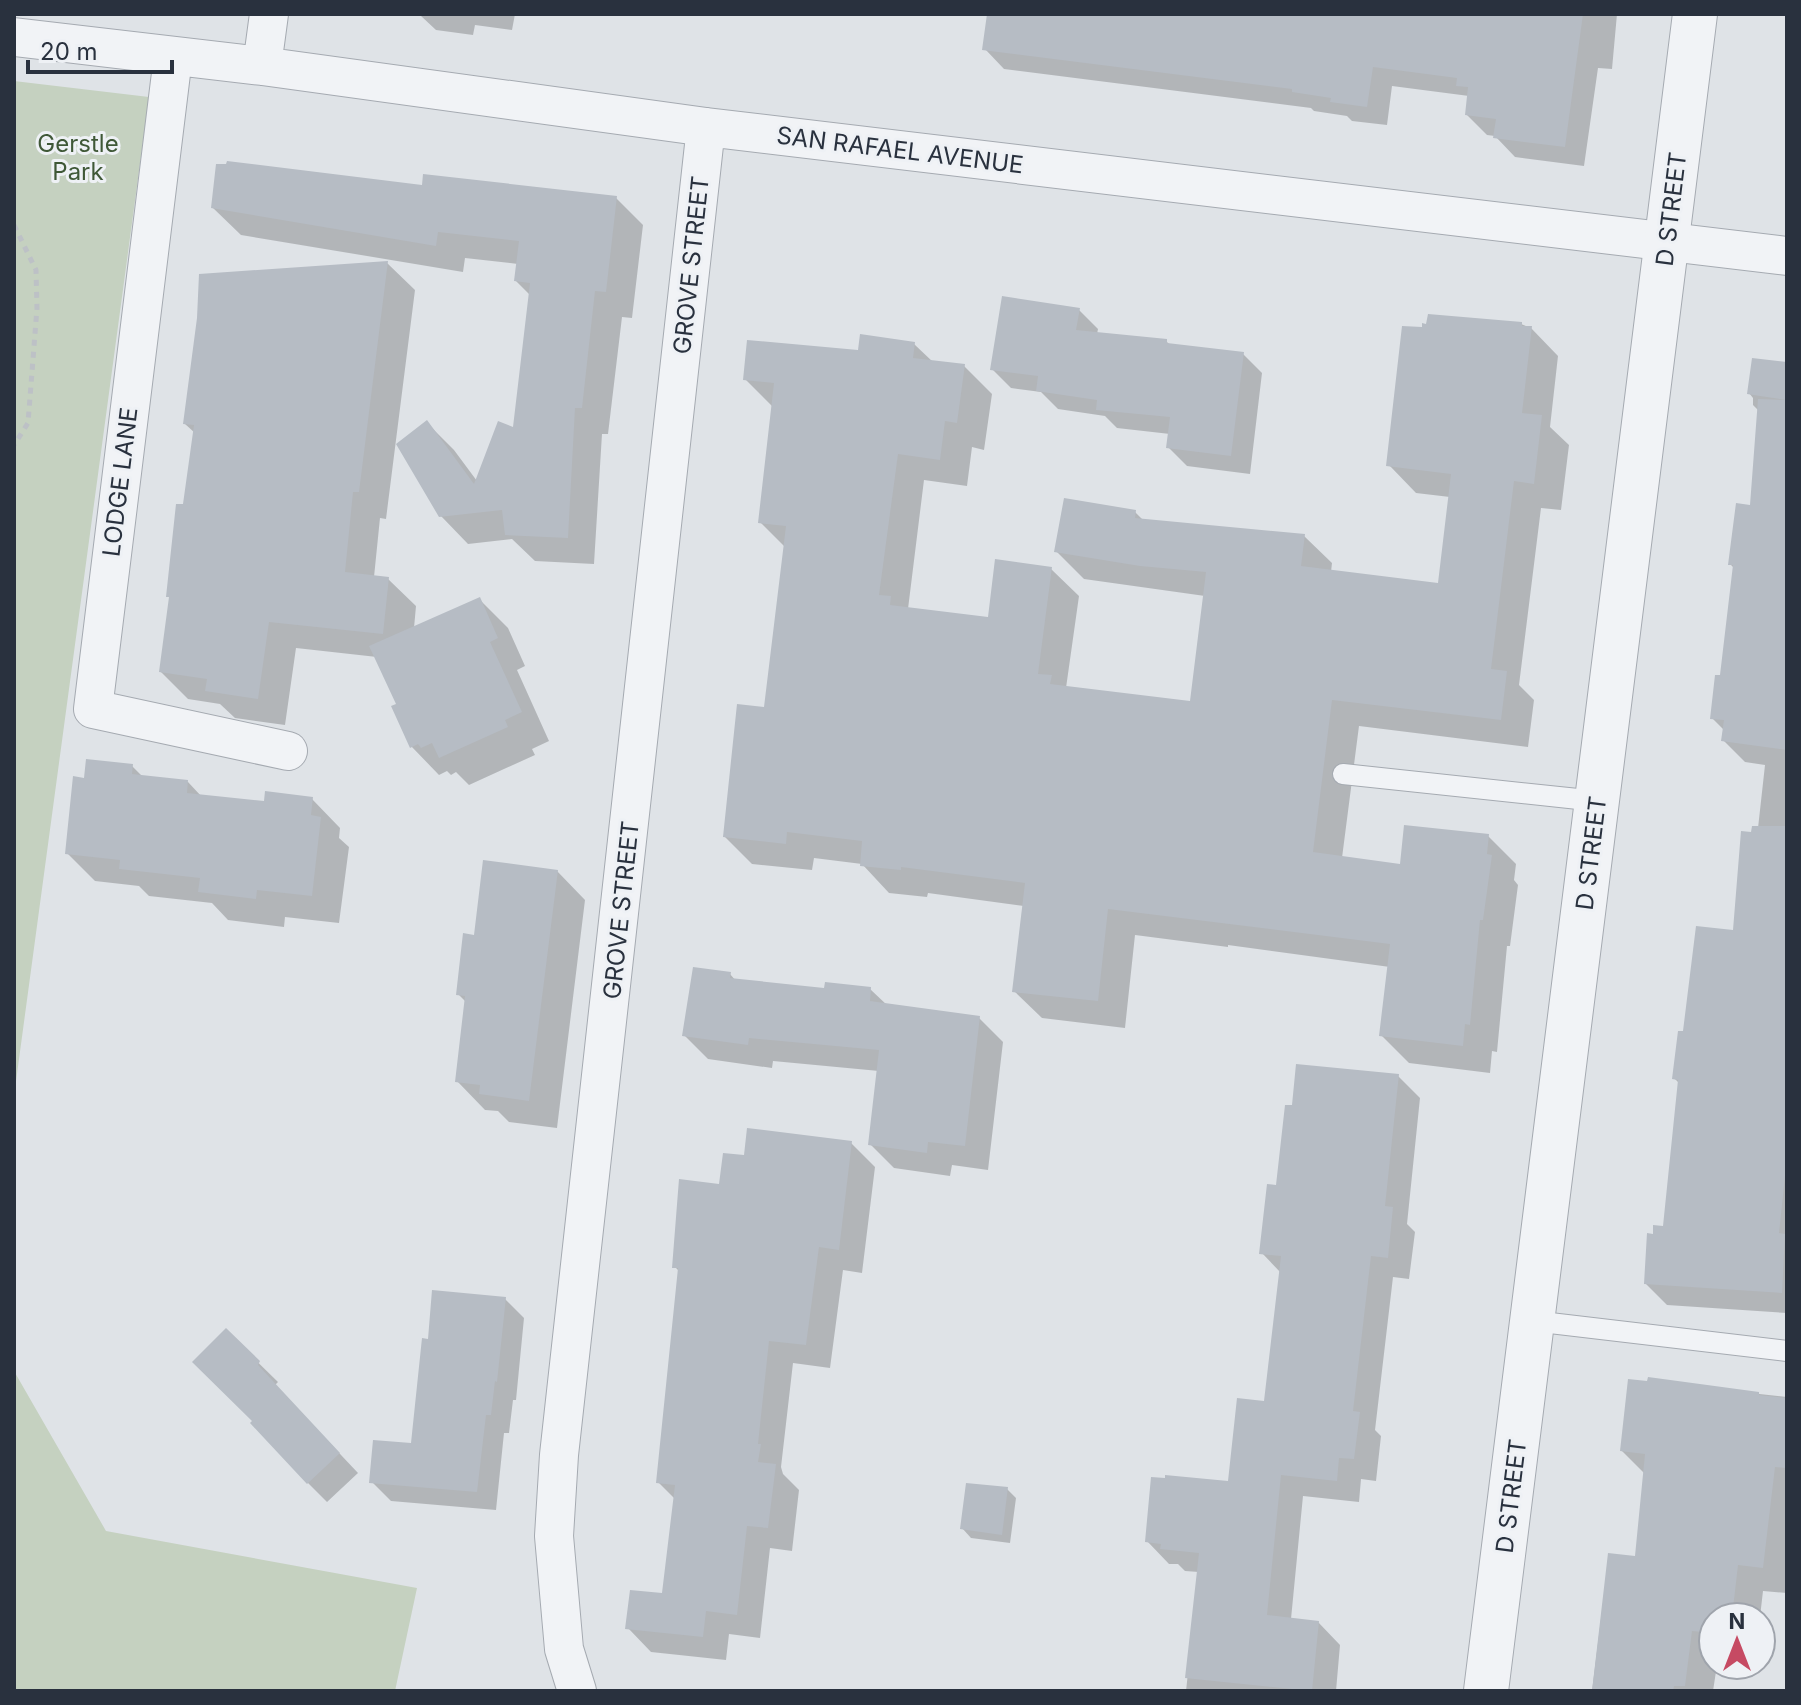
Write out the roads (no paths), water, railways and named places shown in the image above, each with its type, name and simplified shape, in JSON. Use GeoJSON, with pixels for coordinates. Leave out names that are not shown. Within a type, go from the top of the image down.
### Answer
{"type":"FeatureCollection","features":[{"type":"Feature","properties":{"kind":"street"},"geometry":{"type":"LineString","coordinates":[[262,66],[269,14]]}},
{"type":"Feature","properties":{"kind":"street","name":"D STREET"},"geometry":{"type":"LineString","coordinates":[[1486,1691],[1695,14]]}},
{"type":"Feature","properties":{"kind":"street","name":"SAN RAFAEL AVENUE"},"geometry":{"type":"LineString","coordinates":[[14,37],[262,66],[706,127],[1787,256]]}},
{"type":"Feature","properties":{"kind":"street","name":"LODGE LANE"},"geometry":{"type":"LineString","coordinates":[[173,57],[93,709],[288,751]]}},
{"type":"Feature","properties":{"kind":"street","name":"GROVE STREET"},"geometry":{"type":"LineString","coordinates":[[577,1691],[564,1649],[554,1536],[559,1455],[706,127]]}},
{"type":"Feature","properties":{"kind":"lane"},"geometry":{"type":"LineString","coordinates":[[1343,774],[1597,801]]}},
{"type":"Feature","properties":{"kind":"lane"},"geometry":{"type":"LineString","coordinates":[[1533,1321],[1787,1351]]}},
{"type":"Feature","properties":{"kind":"park label","name":"Gerstle Park"},"geometry":{"type":"Point","coordinates":[78,157]}}]}
